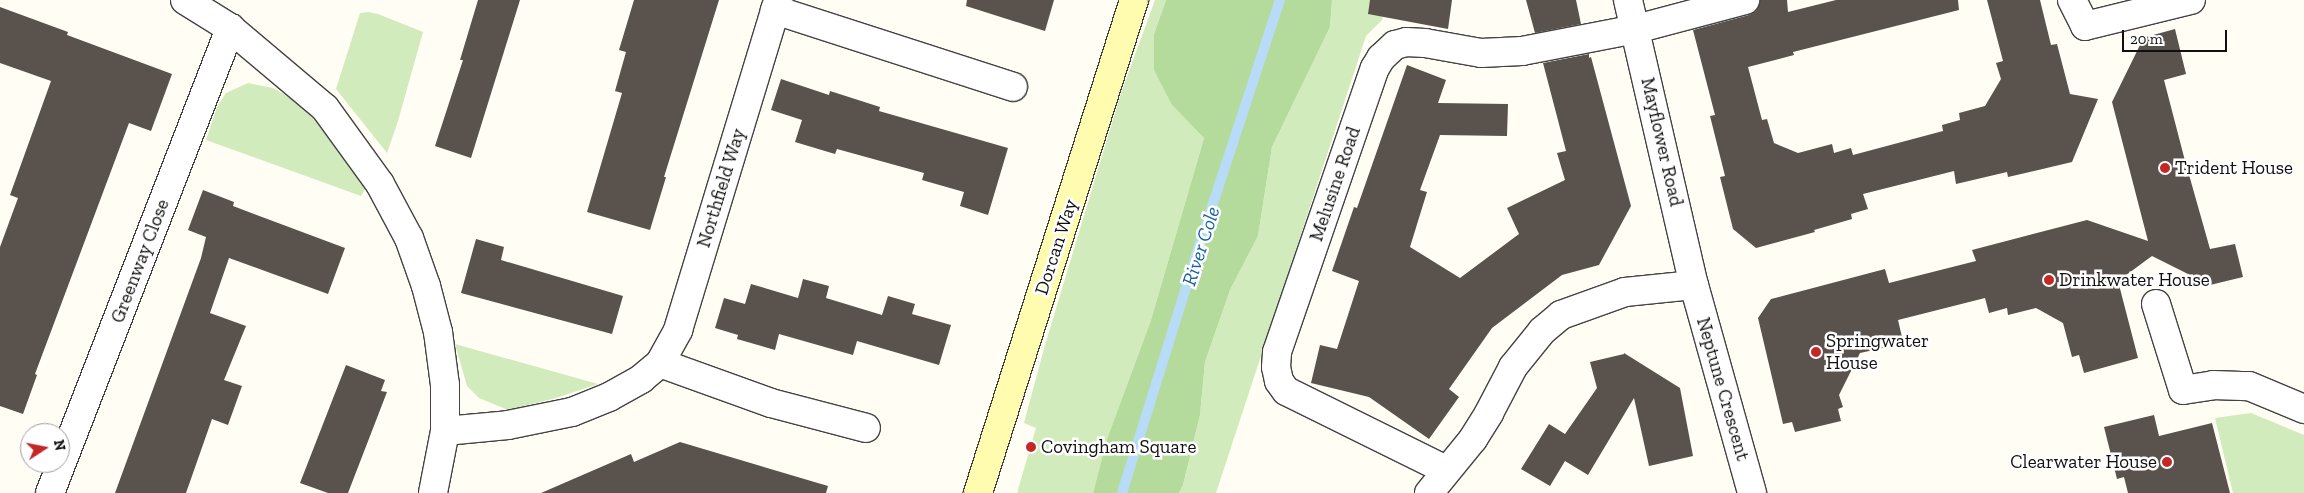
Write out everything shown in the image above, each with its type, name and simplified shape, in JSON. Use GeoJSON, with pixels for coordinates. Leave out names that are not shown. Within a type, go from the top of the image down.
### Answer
{"type":"FeatureCollection","features":[{"type":"Feature","properties":{"kind":"main road","name":"Dorcan Way"},"geometry":{"type":"LineString","coordinates":[[978,493],[1134,0]]}},
{"type":"Feature","properties":{"kind":"street"},"geometry":{"type":"LineString","coordinates":[[185,0],[230,28],[325,108],[380,184],[409,238],[426,286],[438,332],[444,385],[445,431],[433,493]]}},
{"type":"Feature","properties":{"kind":"street","name":"Mayflower Road"},"geometry":{"type":"LineString","coordinates":[[1628,0],[1694,285]]}},
{"type":"Feature","properties":{"kind":"street","name":"Melusine Road"},"geometry":{"type":"LineString","coordinates":[[1446,470],[1286,391],[1279,380],[1276,367],[1277,352],[1374,68],[1388,50],[1395,45],[1406,42],[1499,54],[1636,29],[1745,0]]}},
{"type":"Feature","properties":{"kind":"street"},"geometry":{"type":"LineString","coordinates":[[2072,0],[2085,26],[2191,0]]}},
{"type":"Feature","properties":{"kind":"street","name":"Northfield Way"},"geometry":{"type":"LineString","coordinates":[[445,431],[508,425],[572,412],[641,379],[660,363],[678,330],[777,5],[1013,87]]}},
{"type":"Feature","properties":{"kind":"street","name":"Greenway Close"},"geometry":{"type":"LineString","coordinates":[[50,493],[230,28]]}},
{"type":"Feature","properties":{"kind":"street"},"geometry":{"type":"LineString","coordinates":[[1429,493],[1473,439],[1513,367],[1542,331],[1561,315],[1625,292],[1694,285]]}},
{"type":"Feature","properties":{"kind":"street","name":"Neptune Crescent"},"geometry":{"type":"LineString","coordinates":[[1694,285],[1752,493]]}},
{"type":"Feature","properties":{"kind":"street"},"geometry":{"type":"LineString","coordinates":[[2156,304],[2183,390],[2213,385],[2249,386],[2304,409]]}},
{"type":"Feature","properties":{"kind":"street"},"geometry":{"type":"LineString","coordinates":[[660,363],[771,403],[866,428]]}},
{"type":"Feature","properties":{"kind":"green space"},"geometry":{"type":"Polygon","coordinates":[[[1155,0],[1166,0],[1154,34],[1172,105],[1204,138],[1151,320],[1107,439],[1093,493],[1017,493],[1036,428],[1024,423],[1045,345],[1121,93],[1155,0]]]}},
{"type":"Feature","properties":{"kind":"green space"},"geometry":{"type":"Polygon","coordinates":[[[1166,0],[1332,0],[1330,27],[1272,147],[1258,236],[1230,290],[1205,362],[1200,415],[1183,485],[1179,493],[1093,493],[1107,439],[1151,320],[1204,138],[1172,105],[1154,70],[1154,34],[1166,0]]]}},
{"type":"Feature","properties":{"kind":"green space"},"geometry":{"type":"Polygon","coordinates":[[[1332,0],[1386,0],[1382,20],[1366,36],[1216,493],[1179,493],[1183,485],[1200,415],[1205,362],[1230,290],[1258,236],[1272,147],[1330,27],[1332,0]]]}},
{"type":"Feature","properties":{"kind":"green space"},"geometry":{"type":"Polygon","coordinates":[[[360,13],[378,14],[423,32],[387,153],[336,89],[360,13]]]}},
{"type":"Feature","properties":{"kind":"green space"},"geometry":{"type":"Polygon","coordinates":[[[248,83],[273,88],[294,100],[321,126],[365,189],[361,196],[206,140],[217,107],[226,93],[248,83]]]}},
{"type":"Feature","properties":{"kind":"green space"},"geometry":{"type":"Polygon","coordinates":[[[455,344],[598,384],[556,398],[508,410],[479,398],[467,386],[455,344]]]}},
{"type":"Feature","properties":{"kind":"green space"},"geometry":{"type":"Polygon","coordinates":[[[2251,413],[2304,435],[2304,493],[2233,493],[2215,418],[2251,413]]]}},
{"type":"Feature","properties":{"kind":"building"},"geometry":{"type":"Polygon","coordinates":[[[478,0],[520,0],[471,158],[435,146],[463,60],[460,60],[478,0]]]}},
{"type":"Feature","properties":{"kind":"building"},"geometry":{"type":"Polygon","coordinates":[[[634,0],[719,0],[664,177],[666,177],[650,230],[587,212],[622,93],[615,91],[626,52],[619,50],[634,0]]]}},
{"type":"Feature","properties":{"kind":"building"},"geometry":{"type":"Polygon","coordinates":[[[967,0],[1054,0],[1045,31],[966,6],[967,0]]]}},
{"type":"Feature","properties":{"kind":"building"},"geometry":{"type":"Polygon","coordinates":[[[1370,0],[1452,0],[1448,29],[1368,14],[1370,0]]]}},
{"type":"Feature","properties":{"kind":"building"},"geometry":{"type":"Polygon","coordinates":[[[1526,0],[1576,0],[1581,24],[1535,33],[1526,0]]]}},
{"type":"Feature","properties":{"kind":"building"},"geometry":{"type":"Polygon","coordinates":[[[1760,0],[1787,0],[1788,12],[1836,0],[1958,0],[1959,10],[1793,52],[1794,55],[1748,67],[1762,120],[1767,119],[1774,143],[1798,153],[1832,144],[1834,153],[1851,148],[1853,155],[1943,131],[1942,125],[1960,120],[1959,113],[1985,106],[2001,79],[1996,63],[2003,61],[1987,0],[2040,0],[2051,45],[2057,44],[2070,94],[2098,99],[2072,162],[2008,177],[2007,172],[1956,184],[1954,171],[1863,194],[1868,209],[1851,214],[1852,219],[1814,230],[1815,232],[1756,248],[1733,229],[1720,177],[1725,176],[1710,116],[1715,115],[1693,30],[1749,15],[1756,11],[1760,0]]]}},
{"type":"Feature","properties":{"kind":"building"},"geometry":{"type":"Polygon","coordinates":[[[0,7],[68,32],[67,35],[172,74],[151,131],[129,123],[35,374],[37,375],[23,414],[0,406],[0,247],[18,198],[10,195],[51,81],[0,63],[0,7]]]}},
{"type":"Feature","properties":{"kind":"building"},"geometry":{"type":"Polygon","coordinates":[[[2175,29],[2186,74],[2164,80],[2184,157],[2210,249],[2235,244],[2243,277],[2210,285],[2152,256],[2118,281],[2138,358],[2084,373],[2079,355],[2072,357],[2063,323],[2036,308],[2008,315],[2007,308],[1989,313],[1985,298],[1898,320],[1902,337],[1882,343],[1883,348],[1860,353],[1839,395],[1843,407],[1838,409],[1841,421],[1795,432],[1792,422],[1783,424],[1758,318],[1771,299],[1885,269],[1889,283],[1976,261],[1972,250],[2087,220],[2148,241],[2112,102],[2142,41],[2146,37],[2175,29]]]}},
{"type":"Feature","properties":{"kind":"building"},"geometry":{"type":"Polygon","coordinates":[[[1589,54],[1631,206],[1599,265],[1562,275],[1492,328],[1449,389],[1459,397],[1429,439],[1369,397],[1311,383],[1320,345],[1337,349],[1359,281],[1332,271],[1354,207],[1357,208],[1407,65],[1446,80],[1438,103],[1508,104],[1507,136],[1440,135],[1420,190],[1427,192],[1410,247],[1460,278],[1519,234],[1507,208],[1565,180],[1557,153],[1566,151],[1543,63],[1589,54]]]}},
{"type":"Feature","properties":{"kind":"building"},"geometry":{"type":"Polygon","coordinates":[[[781,79],[829,95],[830,91],[880,107],[879,111],[1008,148],[988,215],[960,206],[964,192],[922,180],[924,173],[837,149],[835,154],[795,142],[802,120],[771,110],[781,79]]]}},
{"type":"Feature","properties":{"kind":"building"},"geometry":{"type":"Polygon","coordinates":[[[203,190],[234,202],[233,206],[345,248],[328,294],[229,258],[210,313],[246,326],[224,380],[242,386],[228,425],[212,419],[186,493],[115,493],[201,258],[206,237],[188,230],[203,190]]]}},
{"type":"Feature","properties":{"kind":"building"},"geometry":{"type":"Polygon","coordinates":[[[476,239],[504,247],[501,260],[623,296],[612,334],[461,293],[476,239]]]}},
{"type":"Feature","properties":{"kind":"building"},"geometry":{"type":"Polygon","coordinates":[[[803,279],[829,286],[826,298],[882,315],[888,296],[915,304],[912,314],[951,325],[939,365],[857,341],[853,355],[779,334],[775,350],[737,339],[738,335],[715,328],[724,298],[745,304],[751,284],[798,298],[803,279]]]}},
{"type":"Feature","properties":{"kind":"building"},"geometry":{"type":"Polygon","coordinates":[[[1624,353],[1680,388],[1693,456],[1649,466],[1634,398],[1588,475],[1565,461],[1550,486],[1521,469],[1549,424],[1565,434],[1597,388],[1590,362],[1624,353]]]}},
{"type":"Feature","properties":{"kind":"building"},"geometry":{"type":"Polygon","coordinates":[[[346,365],[385,380],[381,391],[387,392],[348,493],[328,493],[300,483],[346,365]]]}},
{"type":"Feature","properties":{"kind":"building","name":"Clearwater House"},"geometry":{"type":"Polygon","coordinates":[[[2154,415],[2159,436],[2212,423],[2230,493],[2128,493],[2124,477],[2117,479],[2104,427],[2154,415]]]}},
{"type":"Feature","properties":{"kind":"building"},"geometry":{"type":"Polygon","coordinates":[[[680,442],[828,486],[826,493],[541,493],[631,454],[634,462],[680,442]]]}},
{"type":"Feature","properties":{"kind":"waterway","name":"River Cole"},"geometry":{"type":"LineString","coordinates":[[1122,493],[1201,240],[1280,0]]}},
{"type":"Feature","properties":{"kind":"place","name":"Trident House"},"geometry":{"type":"Point","coordinates":[2165,168]}},
{"type":"Feature","properties":{"kind":"place","name":"Drinkwater House"},"geometry":{"type":"Point","coordinates":[2049,280]}},
{"type":"Feature","properties":{"kind":"place","name":"Springwater House"},"geometry":{"type":"Point","coordinates":[1816,352]}},
{"type":"Feature","properties":{"kind":"place","name":"Covingham Square"},"geometry":{"type":"Point","coordinates":[1031,447]}},
{"type":"Feature","properties":{"kind":"place","name":"Clearwater House"},"geometry":{"type":"Point","coordinates":[2167,462]}}]}
